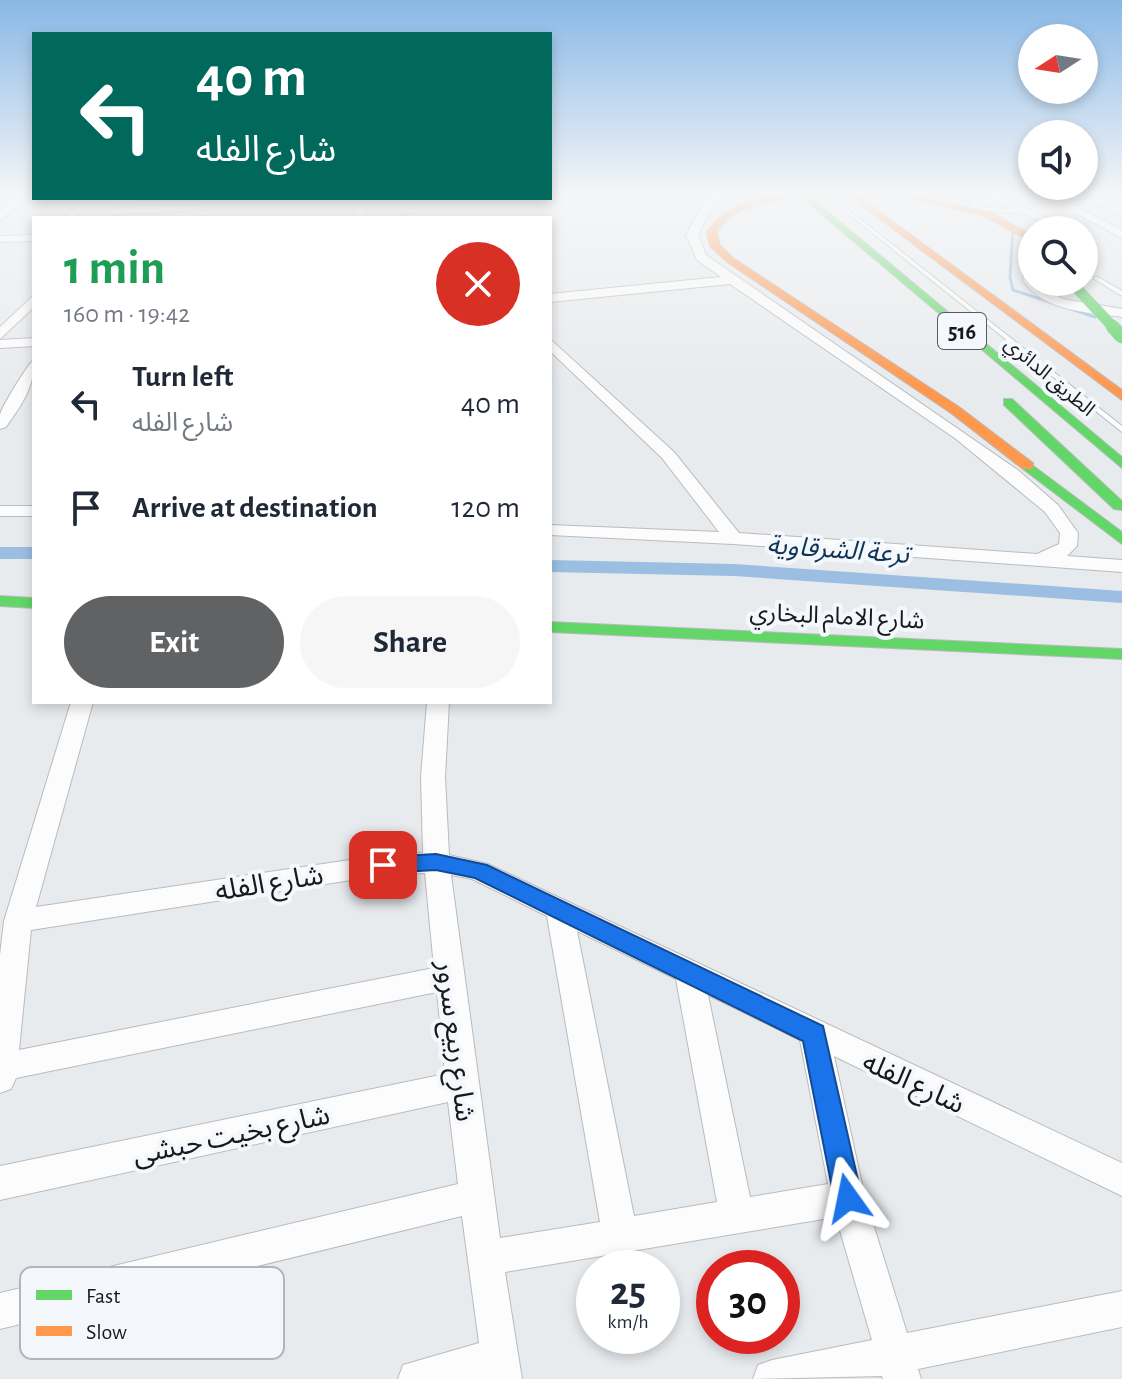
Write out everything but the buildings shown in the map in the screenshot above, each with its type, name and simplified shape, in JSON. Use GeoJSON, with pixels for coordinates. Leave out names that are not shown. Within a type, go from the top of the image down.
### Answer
{"type":"FeatureCollection","features":[{"type":"Feature","properties":{"kind":"main road"},"geometry":{"type":"LineString","coordinates":[[731,260],[955,410],[1122,539]]}},
{"type":"Feature","properties":{"kind":"main road","name":"الطريق الدائري"},"geometry":{"type":"LineString","coordinates":[[878,260],[1122,464]]}},
{"type":"Feature","properties":{"kind":"main road","name":"الطريق الدائري"},"geometry":{"type":"LineString","coordinates":[[940,260],[1122,396]]}},
{"type":"Feature","properties":{"kind":"main road"},"geometry":{"type":"LineString","coordinates":[[910,288],[935,332]]}},
{"type":"Feature","properties":{"kind":"main road"},"geometry":{"type":"LineString","coordinates":[[986,294],[1060,325]]}},
{"type":"Feature","properties":{"kind":"main road"},"geometry":{"type":"LineString","coordinates":[[1084,296],[1122,337]]}},
{"type":"Feature","properties":{"kind":"main road"},"geometry":{"type":"LineString","coordinates":[[991,387],[1122,509]]}},
{"type":"Feature","properties":{"kind":"main road"},"geometry":{"type":"LineString","coordinates":[[0,601],[32,603]]}},
{"type":"Feature","properties":{"kind":"main road","name":"شارع الامام البخاري"},"geometry":{"type":"LineString","coordinates":[[552,627],[1122,654]]}},
{"type":"Feature","properties":{"kind":"street"},"geometry":{"type":"LineString","coordinates":[[706,260],[942,424],[1047,504],[1068,531],[1068,545],[1055,556],[1030,561]]}},
{"type":"Feature","properties":{"kind":"street"},"geometry":{"type":"LineString","coordinates":[[552,298],[732,280]]}},
{"type":"Feature","properties":{"kind":"street"},"geometry":{"type":"LineString","coordinates":[[1046,296],[1067,304],[1122,313]]}},
{"type":"Feature","properties":{"kind":"street"},"geometry":{"type":"LineString","coordinates":[[0,335],[32,301]]}},
{"type":"Feature","properties":{"kind":"street"},"geometry":{"type":"LineString","coordinates":[[0,344],[32,342]]}},
{"type":"Feature","properties":{"kind":"street"},"geometry":{"type":"LineString","coordinates":[[552,345],[668,455],[733,538]]}},
{"type":"Feature","properties":{"kind":"street"},"geometry":{"type":"LineString","coordinates":[[0,424],[26,391],[32,371]]}},
{"type":"Feature","properties":{"kind":"street"},"geometry":{"type":"LineString","coordinates":[[0,394],[26,391]]}},
{"type":"Feature","properties":{"kind":"street"},"geometry":{"type":"LineString","coordinates":[[0,511],[32,511]]}},
{"type":"Feature","properties":{"kind":"street"},"geometry":{"type":"LineString","coordinates":[[552,530],[733,538],[1122,566]]}},
{"type":"Feature","properties":{"kind":"street"},"geometry":{"type":"LineString","coordinates":[[81,704],[18,921],[1,1071],[449,977]]}},
{"type":"Feature","properties":{"kind":"street","name":"شارع ربيع سرور"},"geometry":{"type":"LineString","coordinates":[[438,704],[431,785],[436,862],[462,1085],[501,1368]]}},
{"type":"Feature","properties":{"kind":"street","name":"شارع الفله"},"geometry":{"type":"LineString","coordinates":[[18,921],[383,865],[436,862],[479,871],[1122,1180]]}},
{"type":"Feature","properties":{"kind":"street"},"geometry":{"type":"LineString","coordinates":[[559,909],[620,1236]]}},
{"type":"Feature","properties":{"kind":"street"},"geometry":{"type":"LineString","coordinates":[[689,972],[737,1216]]}},
{"type":"Feature","properties":{"kind":"street"},"geometry":{"type":"LineString","coordinates":[[814,1034],[848,1198],[897,1367]]}},
{"type":"Feature","properties":{"kind":"street","name":"شارع بخيت حبشى"},"geometry":{"type":"LineString","coordinates":[[0,1183],[462,1085]]}},
{"type":"Feature","properties":{"kind":"street"},"geometry":{"type":"LineString","coordinates":[[183,1267],[477,1196]]}},
{"type":"Feature","properties":{"kind":"street"},"geometry":{"type":"LineString","coordinates":[[486,1258],[848,1198]]}},
{"type":"Feature","properties":{"kind":"street"},"geometry":{"type":"LineString","coordinates":[[0,1311],[20,1306]]}},
{"type":"Feature","properties":{"kind":"street"},"geometry":{"type":"LineString","coordinates":[[772,1379],[897,1367],[1122,1309]]}},
{"type":"Feature","properties":{"kind":"street"},"geometry":{"type":"LineString","coordinates":[[417,1379],[501,1368]]}},
{"type":"Feature","properties":{"kind":"lane"},"geometry":{"type":"LineString","coordinates":[[909,260],[1122,430]]}},
{"type":"Feature","properties":{"kind":"lane"},"geometry":{"type":"LineString","coordinates":[[1098,279],[1122,294]]}},
{"type":"Feature","properties":{"kind":"waterway"},"geometry":{"type":"LineString","coordinates":[[1011,260],[1013,290],[1095,317]]}},
{"type":"Feature","properties":{"kind":"waterway","name":"ترعة الشرقاوية"},"geometry":{"type":"LineString","coordinates":[[0,553],[32,553]]}},
{"type":"Feature","properties":{"kind":"waterway","name":"ترعة الشرقاوية"},"geometry":{"type":"LineString","coordinates":[[552,566],[734,570],[1122,597]]}},
{"type":"Feature","properties":{"kind":"traffic: fast"},"geometry":{"type":"LineString","coordinates":[[880,260],[1122,464]]}},
{"type":"Feature","properties":{"kind":"traffic: fast"},"geometry":{"type":"LineString","coordinates":[[1084,296],[1122,337]]}},
{"type":"Feature","properties":{"kind":"traffic: fast"},"geometry":{"type":"LineString","coordinates":[[1008,402],[1119,506]]}},
{"type":"Feature","properties":{"kind":"traffic: fast"},"geometry":{"type":"LineString","coordinates":[[1028,466],[1122,539]]}},
{"type":"Feature","properties":{"kind":"traffic: fast"},"geometry":{"type":"LineString","coordinates":[[0,601],[32,603]]}},
{"type":"Feature","properties":{"kind":"traffic: fast"},"geometry":{"type":"LineString","coordinates":[[552,627],[1122,654]]}},
{"type":"Feature","properties":{"kind":"traffic: slow"},"geometry":{"type":"LineString","coordinates":[[731,260],[955,410],[1028,466]]}},
{"type":"Feature","properties":{"kind":"traffic: slow"},"geometry":{"type":"LineString","coordinates":[[940,260],[1122,396]]}},
{"type":"Feature","properties":{"kind":"route"},"geometry":{"type":"LineString","coordinates":[[383,865],[436,862],[479,871],[814,1034],[848,1198]]}}]}
